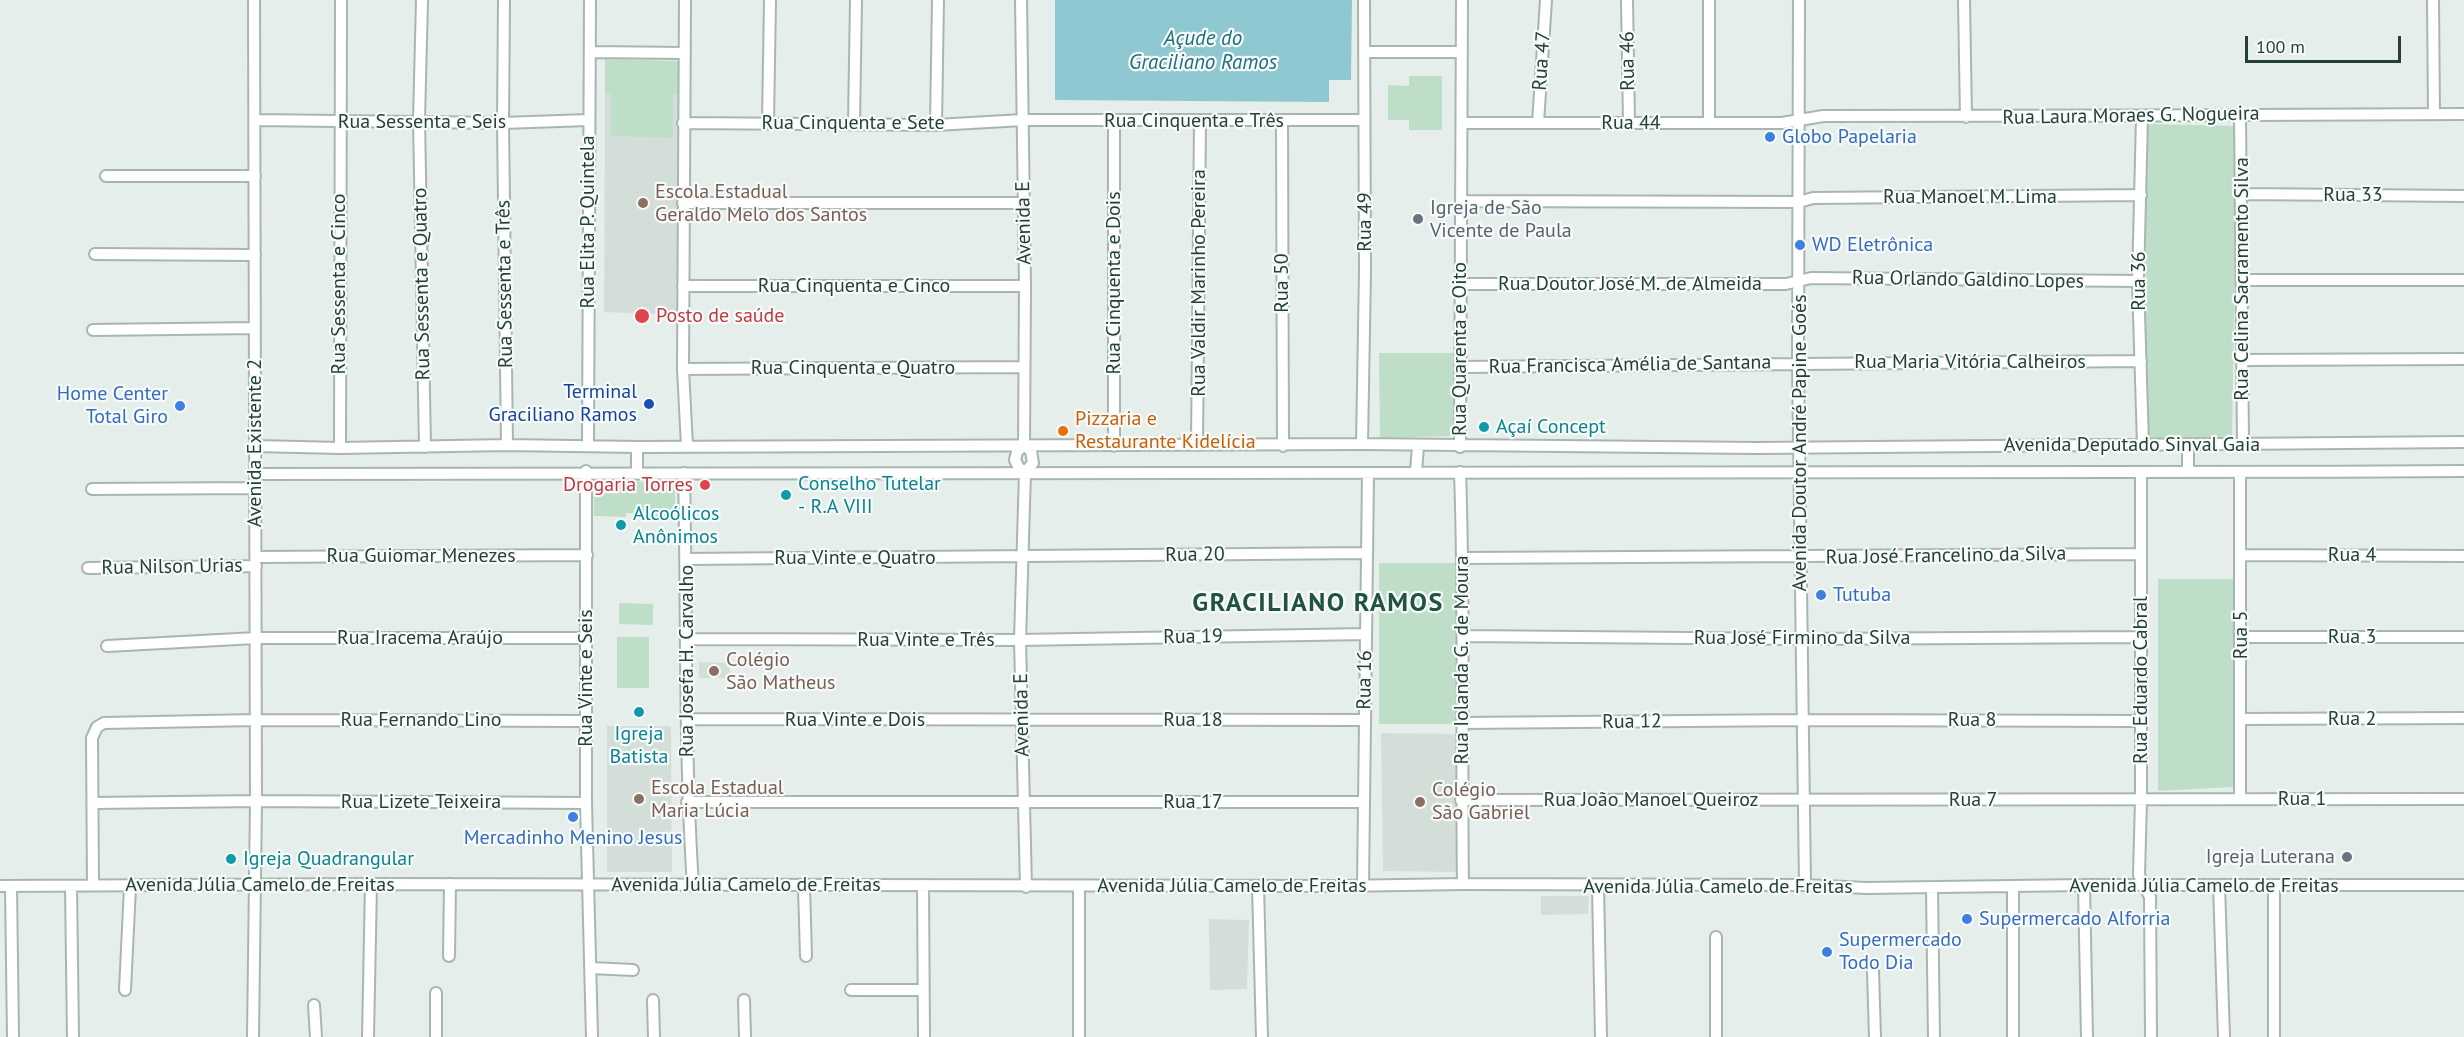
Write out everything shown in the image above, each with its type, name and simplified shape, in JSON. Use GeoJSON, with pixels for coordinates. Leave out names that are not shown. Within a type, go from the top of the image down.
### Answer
{"type":"FeatureCollection","features":[{"type":"Feature","properties":{"kind":"street","name":"Avenida Existente 2"},"geometry":{"type":"LineString","coordinates":[[253,1037],[256,801],[254,0]]}},
{"type":"Feature","properties":{"kind":"street","name":"Rua Sessenta e Cinco"},"geometry":{"type":"LineString","coordinates":[[340,448],[341,0]]}},
{"type":"Feature","properties":{"kind":"street","name":"Rua Sessenta e Quatro"},"geometry":{"type":"LineString","coordinates":[[422,0],[419,120],[425,447]]}},
{"type":"Feature","properties":{"kind":"street","name":"Rua Sessenta e Três"},"geometry":{"type":"LineString","coordinates":[[504,0],[503,123],[507,445]]}},
{"type":"Feature","properties":{"kind":"street","name":"Rua Elita P. Quintela"},"geometry":{"type":"LineString","coordinates":[[588,445],[590,0]]}},
{"type":"Feature","properties":{"kind":"street"},"geometry":{"type":"LineString","coordinates":[[685,0],[683,369],[687,446]]}},
{"type":"Feature","properties":{"kind":"street"},"geometry":{"type":"LineString","coordinates":[[768,123],[770,0]]}},
{"type":"Feature","properties":{"kind":"street"},"geometry":{"type":"LineString","coordinates":[[854,124],[856,0]]}},
{"type":"Feature","properties":{"kind":"street"},"geometry":{"type":"LineString","coordinates":[[936,125],[938,0]]}},
{"type":"Feature","properties":{"kind":"street","name":"Avenida E"},"geometry":{"type":"LineString","coordinates":[[1021,0],[1025,286],[1024,445],[1017,452],[1015,460],[1024,472],[1020,640],[1026,887]]}},
{"type":"Feature","properties":{"kind":"street","name":"Rua 49"},"geometry":{"type":"LineString","coordinates":[[1362,444],[1364,0]]}},
{"type":"Feature","properties":{"kind":"street","name":"Rua Quarenta e Oito"},"geometry":{"type":"LineString","coordinates":[[1460,447],[1462,367],[1461,0]]}},
{"type":"Feature","properties":{"kind":"street","name":"Rua 47"},"geometry":{"type":"LineString","coordinates":[[1538,123],[1546,0]]}},
{"type":"Feature","properties":{"kind":"street","name":"Rua 46"},"geometry":{"type":"LineString","coordinates":[[1627,0],[1629,123]]}},
{"type":"Feature","properties":{"kind":"street"},"geometry":{"type":"LineString","coordinates":[[1708,122],[1709,0]]}},
{"type":"Feature","properties":{"kind":"street","name":"Avenida Doutor André Papine Goés"},"geometry":{"type":"LineString","coordinates":[[1799,0],[1798,363],[1805,885]]}},
{"type":"Feature","properties":{"kind":"street"},"geometry":{"type":"LineString","coordinates":[[1964,0],[1966,117]]}},
{"type":"Feature","properties":{"kind":"street"},"geometry":{"type":"LineString","coordinates":[[2433,0],[2434,114]]}},
{"type":"Feature","properties":{"kind":"street"},"geometry":{"type":"LineString","coordinates":[[590,52],[685,53]]}},
{"type":"Feature","properties":{"kind":"street"},"geometry":{"type":"LineString","coordinates":[[1364,52],[1462,52]]}},
{"type":"Feature","properties":{"kind":"street","name":"Rua Laura Moraes G. Nogueira"},"geometry":{"type":"LineString","coordinates":[[1799,120],[1823,116],[2142,117],[2240,114],[2464,114]]}},
{"type":"Feature","properties":{"kind":"street","name":"Rua Celina Sacramento Silva"},"geometry":{"type":"LineString","coordinates":[[2240,114],[2243,444]]}},
{"type":"Feature","properties":{"kind":"street","name":"Rua 36"},"geometry":{"type":"LineString","coordinates":[[2142,117],[2138,281],[2143,445]]}},
{"type":"Feature","properties":{"kind":"street","name":"Rua Sessenta e Seis"},"geometry":{"type":"LineString","coordinates":[[255,120],[419,120],[503,123],[588,120]]}},
{"type":"Feature","properties":{"kind":"street","name":"Rua Cinquenta e Sete"},"geometry":{"type":"LineString","coordinates":[[683,123],[936,125],[1023,120]]}},
{"type":"Feature","properties":{"kind":"street","name":"Rua Cinquenta e Três"},"geometry":{"type":"LineString","coordinates":[[1023,120],[1364,120]]}},
{"type":"Feature","properties":{"kind":"street","name":"Rua 44"},"geometry":{"type":"LineString","coordinates":[[1462,123],[1782,123],[1799,120]]}},
{"type":"Feature","properties":{"kind":"street","name":"Rua Cinquenta e Dois"},"geometry":{"type":"LineString","coordinates":[[1114,121],[1114,446]]}},
{"type":"Feature","properties":{"kind":"street","name":"Rua Valdir Marinho Pereira"},"geometry":{"type":"LineString","coordinates":[[1197,445],[1200,121]]}},
{"type":"Feature","properties":{"kind":"street","name":"Rua 50"},"geometry":{"type":"LineString","coordinates":[[1282,121],[1283,446]]}},
{"type":"Feature","properties":{"kind":"street"},"geometry":{"type":"LineString","coordinates":[[106,176],[255,176]]}},
{"type":"Feature","properties":{"kind":"street","name":"Rua 33"},"geometry":{"type":"LineString","coordinates":[[2242,194],[2464,196]]}},
{"type":"Feature","properties":{"kind":"street","name":"Rua Manoel M. Lima"},"geometry":{"type":"LineString","coordinates":[[1461,201],[1799,202],[1813,198],[2141,195]]}},
{"type":"Feature","properties":{"kind":"street"},"geometry":{"type":"LineString","coordinates":[[683,203],[1023,202]]}},
{"type":"Feature","properties":{"kind":"street"},"geometry":{"type":"LineString","coordinates":[[95,254],[255,255]]}},
{"type":"Feature","properties":{"kind":"street","name":"Rua Orlando Galdino Lopes"},"geometry":{"type":"LineString","coordinates":[[1799,281],[1811,278],[2138,281]]}},
{"type":"Feature","properties":{"kind":"street"},"geometry":{"type":"LineString","coordinates":[[2243,280],[2464,280]]}},
{"type":"Feature","properties":{"kind":"street","name":"Rua Doutor José M. de Almeida"},"geometry":{"type":"LineString","coordinates":[[1460,284],[1786,284],[1799,281]]}},
{"type":"Feature","properties":{"kind":"street","name":"Rua Cinquenta e Cinco"},"geometry":{"type":"LineString","coordinates":[[683,286],[1025,286]]}},
{"type":"Feature","properties":{"kind":"street"},"geometry":{"type":"LineString","coordinates":[[93,330],[255,328]]}},
{"type":"Feature","properties":{"kind":"street"},"geometry":{"type":"LineString","coordinates":[[2243,360],[2464,359]]}},
{"type":"Feature","properties":{"kind":"street","name":"Rua Maria Vitória Calheiros"},"geometry":{"type":"LineString","coordinates":[[1798,363],[2141,361]]}},
{"type":"Feature","properties":{"kind":"street","name":"Rua Francisca Amélia de Santana"},"geometry":{"type":"LineString","coordinates":[[1462,367],[1798,363]]}},
{"type":"Feature","properties":{"kind":"street","name":"Rua Cinquenta e Quatro"},"geometry":{"type":"LineString","coordinates":[[683,369],[1023,367]]}},
{"type":"Feature","properties":{"kind":"street","name":"Avenida Deputado Sinval Gaia"},"geometry":{"type":"LineString","coordinates":[[256,446],[340,448],[507,445],[637,447],[1362,444],[1460,447],[1756,448],[2464,442]]}},
{"type":"Feature","properties":{"kind":"street"},"geometry":{"type":"LineString","coordinates":[[2188,444],[2188,471]]}},
{"type":"Feature","properties":{"kind":"street"},"geometry":{"type":"LineString","coordinates":[[1416,472],[1418,446]]}},
{"type":"Feature","properties":{"kind":"street"},"geometry":{"type":"LineString","coordinates":[[637,447],[637,471]]}},
{"type":"Feature","properties":{"kind":"street","name":"Avenida Deputado Sinval Gaia"},"geometry":{"type":"LineString","coordinates":[[255,474],[586,471],[1368,474],[1416,472],[1800,474],[2464,471]]}},
{"type":"Feature","properties":{"kind":"street","name":"Rua Vinte e Seis"},"geometry":{"type":"LineString","coordinates":[[586,471],[586,803],[592,1037]]}},
{"type":"Feature","properties":{"kind":"street","name":"Rua Iolanda G. de Moura"},"geometry":{"type":"LineString","coordinates":[[1460,472],[1464,636],[1461,723],[1463,884]]}},
{"type":"Feature","properties":{"kind":"street","name":"Rua Eduardo Cabral"},"geometry":{"type":"LineString","coordinates":[[2140,472],[2141,800],[2139,875],[2150,897],[2151,1037]]}},
{"type":"Feature","properties":{"kind":"street","name":"Rua 5"},"geometry":{"type":"LineString","coordinates":[[2240,472],[2240,798]]}},
{"type":"Feature","properties":{"kind":"street","name":"Rua Josefa H. Carvalho"},"geometry":{"type":"LineString","coordinates":[[684,473],[687,802],[693,886]]}},
{"type":"Feature","properties":{"kind":"street","name":"Rua 16"},"geometry":{"type":"LineString","coordinates":[[1363,886],[1368,474]]}},
{"type":"Feature","properties":{"kind":"street"},"geometry":{"type":"LineString","coordinates":[[92,489],[255,488]]}},
{"type":"Feature","properties":{"kind":"street","name":"Rua 20"},"geometry":{"type":"LineString","coordinates":[[1023,557],[1366,553]]}},
{"type":"Feature","properties":{"kind":"street","name":"Rua José Francelino da Silva"},"geometry":{"type":"LineString","coordinates":[[1463,558],[2141,554]]}},
{"type":"Feature","properties":{"kind":"street","name":"Rua Guiomar Menezes"},"geometry":{"type":"LineString","coordinates":[[256,562],[587,555]]}},
{"type":"Feature","properties":{"kind":"street","name":"Rua 4"},"geometry":{"type":"LineString","coordinates":[[2240,555],[2464,556]]}},
{"type":"Feature","properties":{"kind":"street","name":"Rua Vinte e Quatro"},"geometry":{"type":"LineString","coordinates":[[686,560],[1023,557]]}},
{"type":"Feature","properties":{"kind":"street","name":"Rua Nilson Urias"},"geometry":{"type":"LineString","coordinates":[[88,568],[256,562]]}},
{"type":"Feature","properties":{"kind":"street","name":"Rua 19"},"geometry":{"type":"LineString","coordinates":[[1020,640],[1366,634]]}},
{"type":"Feature","properties":{"kind":"street","name":"Rua José Firmino da Silva"},"geometry":{"type":"LineString","coordinates":[[1464,636],[1801,639],[2141,637]]}},
{"type":"Feature","properties":{"kind":"street","name":"Rua 3"},"geometry":{"type":"LineString","coordinates":[[2241,637],[2464,637]]}},
{"type":"Feature","properties":{"kind":"street","name":"Rua Iracema Araújo"},"geometry":{"type":"LineString","coordinates":[[106,646],[256,638],[585,638]]}},
{"type":"Feature","properties":{"kind":"street","name":"Rua Vinte e Três"},"geometry":{"type":"LineString","coordinates":[[687,639],[1020,640]]}},
{"type":"Feature","properties":{"kind":"street","name":"Rua Vinte e Dois"},"geometry":{"type":"LineString","coordinates":[[687,718],[1023,721]]}},
{"type":"Feature","properties":{"kind":"street","name":"Rua 2"},"geometry":{"type":"LineString","coordinates":[[2241,719],[2464,718]]}},
{"type":"Feature","properties":{"kind":"street","name":"Rua Fernando Lino"},"geometry":{"type":"LineString","coordinates":[[94,803],[92,738],[97,728],[104,723],[256,720],[586,721]]}},
{"type":"Feature","properties":{"kind":"street","name":"Rua 18"},"geometry":{"type":"LineString","coordinates":[[1023,721],[1364,720]]}},
{"type":"Feature","properties":{"kind":"street","name":"Rua 12"},"geometry":{"type":"LineString","coordinates":[[1461,723],[1802,720]]}},
{"type":"Feature","properties":{"kind":"street","name":"Rua 8"},"geometry":{"type":"LineString","coordinates":[[1802,720],[2141,721]]}},
{"type":"Feature","properties":{"kind":"street","name":"Rua 1"},"geometry":{"type":"LineString","coordinates":[[2141,800],[2464,799]]}},
{"type":"Feature","properties":{"kind":"street","name":"Rua João Manoel Queiroz"},"geometry":{"type":"LineString","coordinates":[[1461,800],[1805,800]]}},
{"type":"Feature","properties":{"kind":"street","name":"Rua 7"},"geometry":{"type":"LineString","coordinates":[[1805,800],[2141,800]]}},
{"type":"Feature","properties":{"kind":"street","name":"Rua Lizete Teixeira"},"geometry":{"type":"LineString","coordinates":[[94,803],[256,801],[586,803]]}},
{"type":"Feature","properties":{"kind":"street","name":"Rua 17"},"geometry":{"type":"LineString","coordinates":[[687,802],[1363,802]]}},
{"type":"Feature","properties":{"kind":"street"},"geometry":{"type":"LineString","coordinates":[[93,885],[94,803]]}},
{"type":"Feature","properties":{"kind":"street"},"geometry":{"type":"LineString","coordinates":[[368,1037],[371,884]]}},
{"type":"Feature","properties":{"kind":"street"},"geometry":{"type":"LineString","coordinates":[[449,956],[450,884]]}},
{"type":"Feature","properties":{"kind":"street","name":"Avenida Júlia Camelo de Freitas"},"geometry":{"type":"LineString","coordinates":[[6,886],[450,884],[1026,887],[1463,884],[1805,885],[1932,888],[2084,885],[2464,885]]}},
{"type":"Feature","properties":{"kind":"street"},"geometry":{"type":"LineString","coordinates":[[923,885],[924,1037]]}},
{"type":"Feature","properties":{"kind":"street"},"geometry":{"type":"LineString","coordinates":[[2084,885],[2087,1037]]}},
{"type":"Feature","properties":{"kind":"street"},"geometry":{"type":"LineString","coordinates":[[2219,885],[2224,1037]]}},
{"type":"Feature","properties":{"kind":"street"},"geometry":{"type":"LineString","coordinates":[[6,886],[13,1037]]}},
{"type":"Feature","properties":{"kind":"street"},"geometry":{"type":"LineString","coordinates":[[71,886],[73,1037]]}},
{"type":"Feature","properties":{"kind":"street"},"geometry":{"type":"LineString","coordinates":[[1079,886],[1079,1037]]}},
{"type":"Feature","properties":{"kind":"street"},"geometry":{"type":"LineString","coordinates":[[1258,886],[1262,1037]]}},
{"type":"Feature","properties":{"kind":"street"},"geometry":{"type":"LineString","coordinates":[[1598,886],[1601,1037]]}},
{"type":"Feature","properties":{"kind":"street"},"geometry":{"type":"LineString","coordinates":[[2274,886],[2274,1037]]}},
{"type":"Feature","properties":{"kind":"street"},"geometry":{"type":"LineString","coordinates":[[125,990],[130,887]]}},
{"type":"Feature","properties":{"kind":"street"},"geometry":{"type":"LineString","coordinates":[[804,887],[806,956]]}},
{"type":"Feature","properties":{"kind":"street"},"geometry":{"type":"LineString","coordinates":[[2013,887],[2013,1037]]}},
{"type":"Feature","properties":{"kind":"street"},"geometry":{"type":"LineString","coordinates":[[1932,888],[1934,1037]]}},
{"type":"Feature","properties":{"kind":"street"},"geometry":{"type":"LineString","coordinates":[[1716,937],[1716,1037]]}},
{"type":"Feature","properties":{"kind":"street"},"geometry":{"type":"LineString","coordinates":[[591,968],[633,970]]}},
{"type":"Feature","properties":{"kind":"street"},"geometry":{"type":"LineString","coordinates":[[1873,971],[1875,1037]]}},
{"type":"Feature","properties":{"kind":"street"},"geometry":{"type":"LineString","coordinates":[[851,990],[923,990]]}},
{"type":"Feature","properties":{"kind":"street"},"geometry":{"type":"LineString","coordinates":[[436,993],[436,1037]]}},
{"type":"Feature","properties":{"kind":"street"},"geometry":{"type":"LineString","coordinates":[[653,1000],[654,1037]]}},
{"type":"Feature","properties":{"kind":"street"},"geometry":{"type":"LineString","coordinates":[[744,1000],[745,1037]]}},
{"type":"Feature","properties":{"kind":"street"},"geometry":{"type":"LineString","coordinates":[[314,1005],[316,1037]]}},
{"type":"Feature","properties":{"kind":"shaded area","name":"Escola Estadual Geraldo Melo dos Santos"},"geometry":{"type":"Polygon","coordinates":[[[605,94],[683,94],[682,315],[604,312],[605,94]]]}},
{"type":"Feature","properties":{"kind":"shaded area","name":"Colégio São Matheus"},"geometry":{"type":"Polygon","coordinates":[[[699,662],[730,663],[730,678],[699,678],[699,662]]]}},
{"type":"Feature","properties":{"kind":"shaded area","name":"Escola Estadual Maria Lúcia"},"geometry":{"type":"Polygon","coordinates":[[[607,726],[671,726],[672,872],[607,872],[607,726]]]}},
{"type":"Feature","properties":{"kind":"shaded area","name":"Colégio São Gabriel"},"geometry":{"type":"Polygon","coordinates":[[[1381,733],[1458,734],[1459,872],[1383,871],[1381,733]]]}},
{"type":"Feature","properties":{"kind":"shaded area"},"geometry":{"type":"Polygon","coordinates":[[[1541,896],[1589,896],[1588,914],[1541,915],[1541,896]]]}},
{"type":"Feature","properties":{"kind":"shaded area"},"geometry":{"type":"Polygon","coordinates":[[[1209,919],[1249,920],[1247,989],[1210,990],[1209,919]]]}},
{"type":"Feature","properties":{"kind":"green space"},"geometry":{"type":"Polygon","coordinates":[[[605,59],[682,61],[683,94],[673,94],[673,138],[611,136],[611,94],[605,94],[605,59]]]}},
{"type":"Feature","properties":{"kind":"green space"},"geometry":{"type":"Polygon","coordinates":[[[1409,76],[1442,76],[1442,130],[1409,130],[1409,120],[1388,120],[1388,85],[1409,86],[1409,76]]]}},
{"type":"Feature","properties":{"kind":"green space"},"geometry":{"type":"Polygon","coordinates":[[[2146,124],[2237,126],[2232,440],[2146,439],[2146,124]]]}},
{"type":"Feature","properties":{"kind":"green space"},"geometry":{"type":"Polygon","coordinates":[[[1379,353],[1456,353],[1453,436],[1380,438],[1379,353]]]}},
{"type":"Feature","properties":{"kind":"green space"},"geometry":{"type":"Polygon","coordinates":[[[594,481],[672,482],[675,485],[675,518],[634,517],[634,513],[626,513],[626,517],[594,516],[594,481]]]}},
{"type":"Feature","properties":{"kind":"green space"},"geometry":{"type":"Polygon","coordinates":[[[1379,563],[1462,563],[1461,724],[1379,724],[1379,563]]]}},
{"type":"Feature","properties":{"kind":"green space"},"geometry":{"type":"Polygon","coordinates":[[[2158,579],[2235,579],[2234,787],[2158,791],[2158,579]]]}},
{"type":"Feature","properties":{"kind":"green space"},"geometry":{"type":"Polygon","coordinates":[[[619,603],[653,604],[653,625],[619,624],[619,603]]]}},
{"type":"Feature","properties":{"kind":"green space"},"geometry":{"type":"Polygon","coordinates":[[[617,637],[649,637],[649,688],[617,688],[617,637]]]}},
{"type":"Feature","properties":{"kind":"water","name":"Açude do Graciliano Ramos"},"geometry":{"type":"Polygon","coordinates":[[[1055,0],[1352,0],[1351,80],[1329,80],[1329,102],[1055,100],[1055,0]]]}},
{"type":"Feature","properties":{"kind":"place","name":"Globo Papelaria"},"geometry":{"type":"Point","coordinates":[1770,137]}},
{"type":"Feature","properties":{"kind":"place","name":"Escola Estadual Geraldo Melo dos Santos"},"geometry":{"type":"Point","coordinates":[643,203]}},
{"type":"Feature","properties":{"kind":"place","name":"Igreja de São Vicente de Paula"},"geometry":{"type":"Point","coordinates":[1418,219]}},
{"type":"Feature","properties":{"kind":"place","name":"WD Eletrônica"},"geometry":{"type":"Point","coordinates":[1800,245]}},
{"type":"Feature","properties":{"kind":"place","name":"Posto de saúde"},"geometry":{"type":"Point","coordinates":[642,316]}},
{"type":"Feature","properties":{"kind":"place","name":"Terminal Graciliano Ramos"},"geometry":{"type":"Point","coordinates":[649,404]}},
{"type":"Feature","properties":{"kind":"place","name":"Home Center Total Giro"},"geometry":{"type":"Point","coordinates":[180,406]}},
{"type":"Feature","properties":{"kind":"place","name":"Açaí Concept"},"geometry":{"type":"Point","coordinates":[1484,427]}},
{"type":"Feature","properties":{"kind":"place","name":"Pizzaria e Restaurante Kidelícia"},"geometry":{"type":"Point","coordinates":[1063,431]}},
{"type":"Feature","properties":{"kind":"place","name":"Drogaria Torres"},"geometry":{"type":"Point","coordinates":[705,485]}},
{"type":"Feature","properties":{"kind":"place","name":"Conselho Tutelar - R.A VIII"},"geometry":{"type":"Point","coordinates":[786,495]}},
{"type":"Feature","properties":{"kind":"place","name":"Alcoólicos Anônimos"},"geometry":{"type":"Point","coordinates":[621,525]}},
{"type":"Feature","properties":{"kind":"place","name":"Tutuba"},"geometry":{"type":"Point","coordinates":[1821,595]}},
{"type":"Feature","properties":{"kind":"place","name":"Colégio São Matheus"},"geometry":{"type":"Point","coordinates":[714,671]}},
{"type":"Feature","properties":{"kind":"place","name":"Igreja Batista"},"geometry":{"type":"Point","coordinates":[639,712]}},
{"type":"Feature","properties":{"kind":"place","name":"Escola Estadual Maria Lúcia"},"geometry":{"type":"Point","coordinates":[639,799]}},
{"type":"Feature","properties":{"kind":"place","name":"Colégio São Gabriel"},"geometry":{"type":"Point","coordinates":[1420,802]}},
{"type":"Feature","properties":{"kind":"place","name":"Mercadinho Menino Jesus"},"geometry":{"type":"Point","coordinates":[573,817]}},
{"type":"Feature","properties":{"kind":"place","name":"Igreja Luterana"},"geometry":{"type":"Point","coordinates":[2347,857]}},
{"type":"Feature","properties":{"kind":"place","name":"Igreja Quadrangular"},"geometry":{"type":"Point","coordinates":[231,859]}},
{"type":"Feature","properties":{"kind":"place","name":"Supermercado Alforria"},"geometry":{"type":"Point","coordinates":[1967,919]}},
{"type":"Feature","properties":{"kind":"place","name":"Supermercado Todo Dia"},"geometry":{"type":"Point","coordinates":[1827,952]}},
{"type":"Feature","properties":{"kind":"district","name":"GRACILIANO RAMOS"},"geometry":{"type":"Point","coordinates":[1318,604]}}]}
